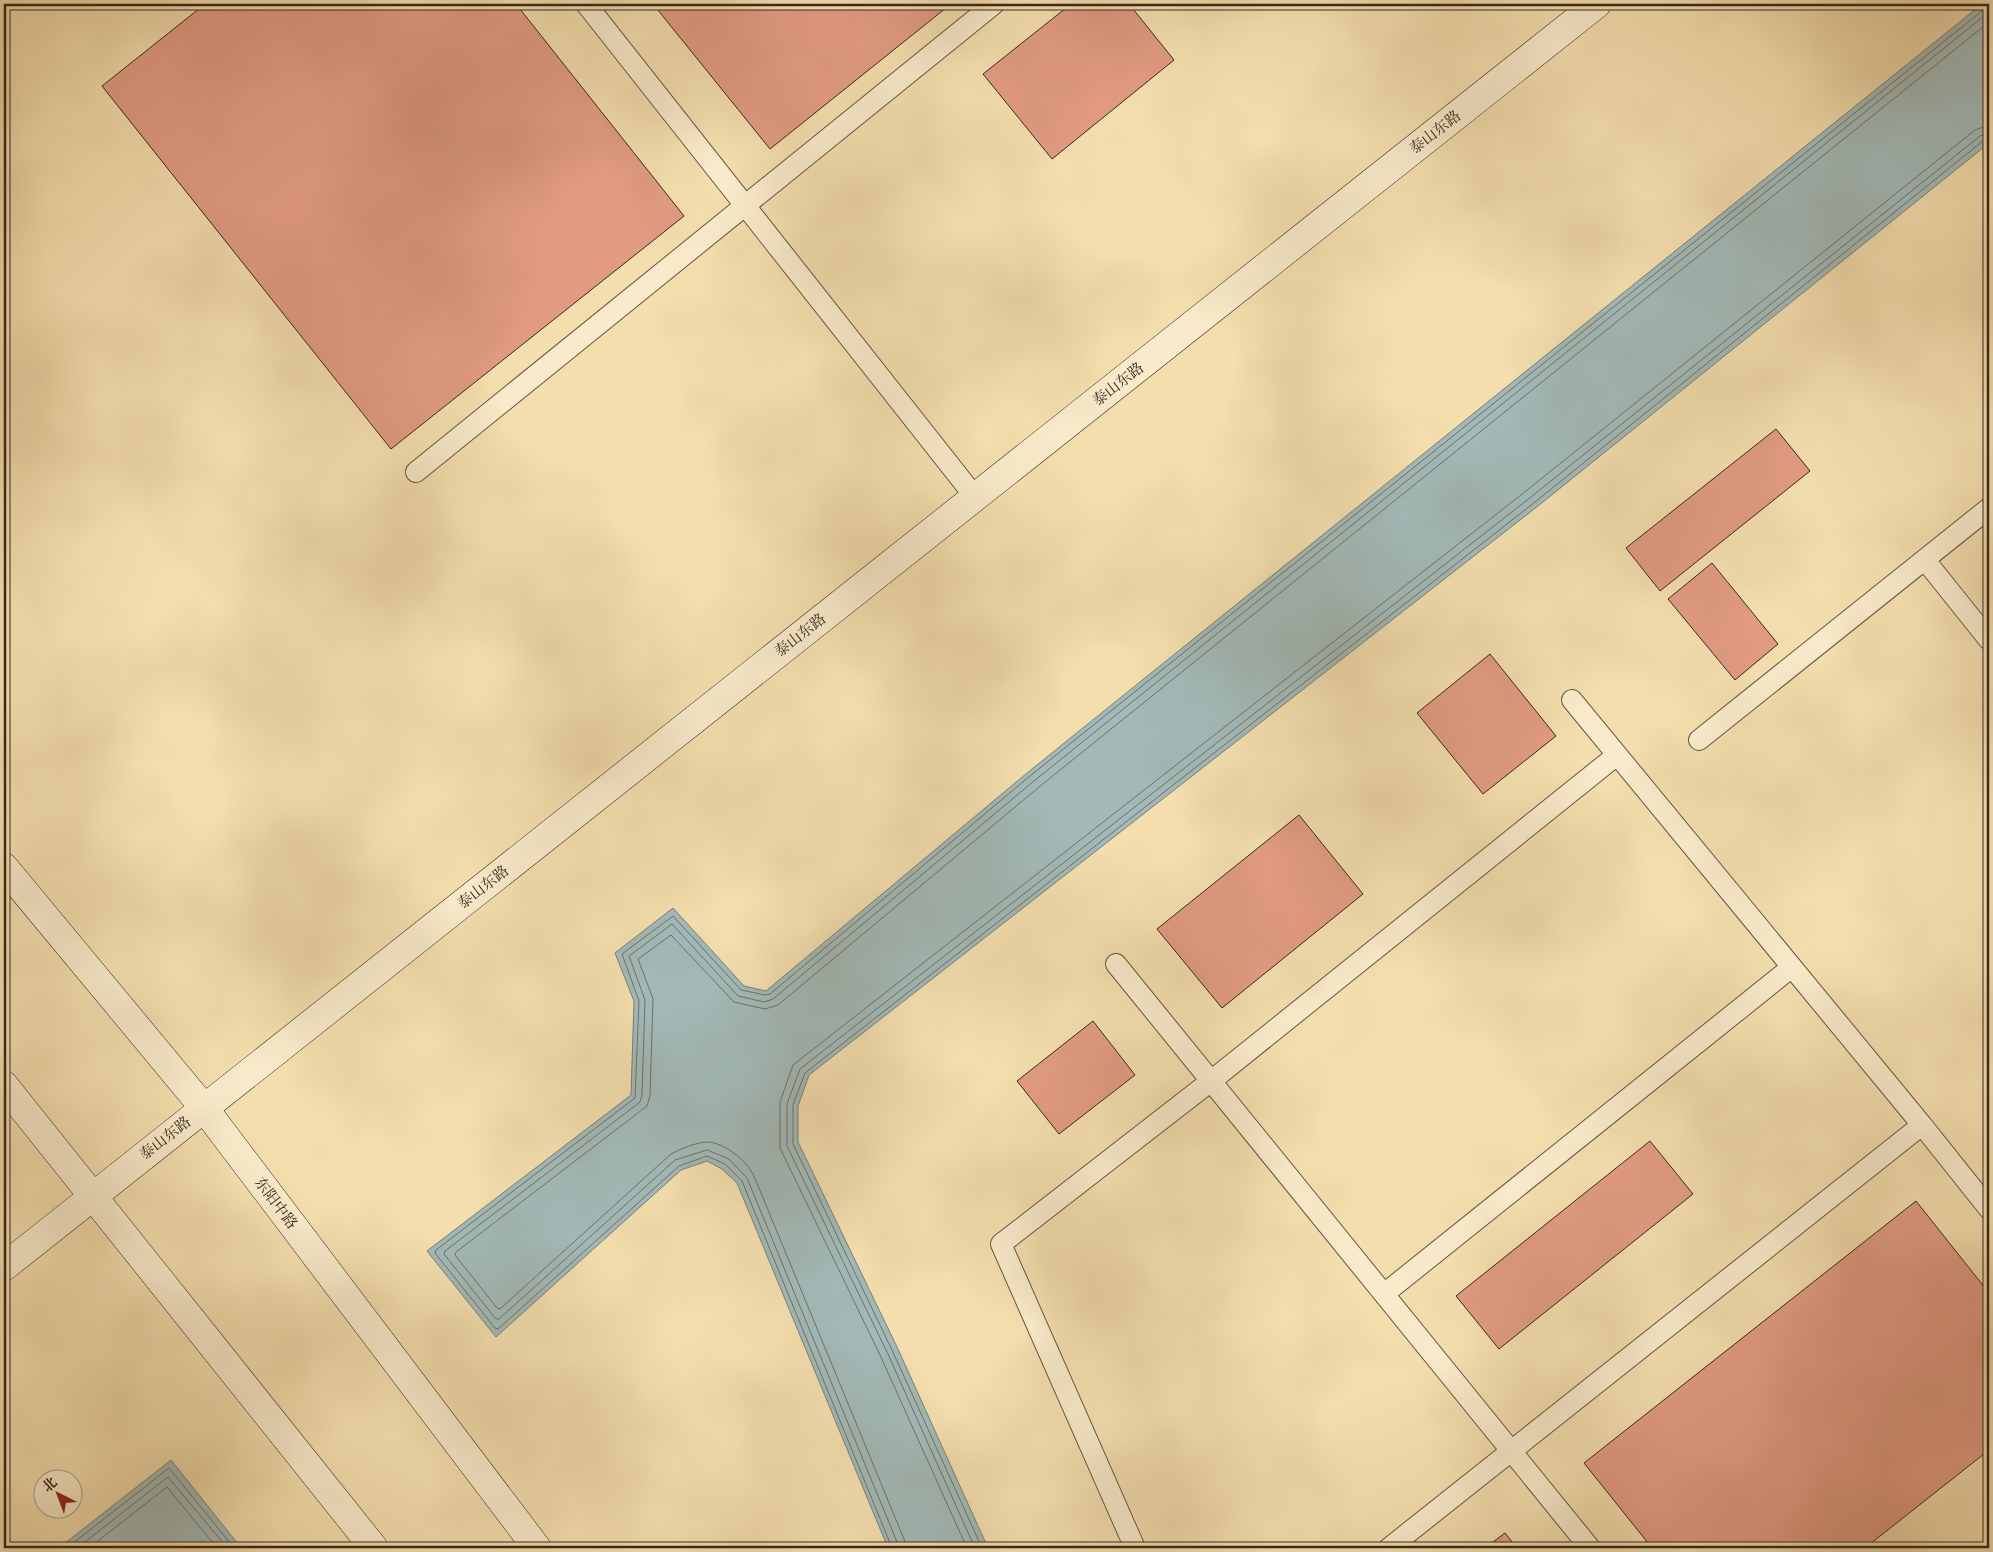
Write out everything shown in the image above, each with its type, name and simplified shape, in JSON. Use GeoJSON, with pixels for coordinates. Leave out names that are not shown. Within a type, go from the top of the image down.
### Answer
{"type":"FeatureCollection","features":[{"type":"Feature","properties":{"kind":"street","name":"泰山东路"},"geometry":{"type":"LineString","coordinates":[[4,1267],[1597,4]]}},
{"type":"Feature","properties":{"kind":"street","name":"东阳中路"},"geometry":{"type":"LineString","coordinates":[[4,867],[204,1108],[537,1548]]}},
{"type":"Feature","properties":{"kind":"street"},"geometry":{"type":"LineString","coordinates":[[4,1086],[374,1548]]}},
{"type":"Feature","properties":{"kind":"lane"},"geometry":{"type":"LineString","coordinates":[[586,4],[975,497]]}},
{"type":"Feature","properties":{"kind":"lane"},"geometry":{"type":"LineString","coordinates":[[416,472],[994,4]]}},
{"type":"Feature","properties":{"kind":"lane"},"geometry":{"type":"LineString","coordinates":[[1699,740],[1989,508]]}},
{"type":"Feature","properties":{"kind":"lane"},"geometry":{"type":"LineString","coordinates":[[1925,560],[1989,640]]}},
{"type":"Feature","properties":{"kind":"lane"},"geometry":{"type":"LineString","coordinates":[[1572,700],[1922,1124],[1989,1209]]}},
{"type":"Feature","properties":{"kind":"lane"},"geometry":{"type":"LineString","coordinates":[[1135,1548],[1001,1244],[1211,1081],[1617,755]]}},
{"type":"Feature","properties":{"kind":"lane"},"geometry":{"type":"LineString","coordinates":[[1116,964],[1590,1548]]}},
{"type":"Feature","properties":{"kind":"lane"},"geometry":{"type":"LineString","coordinates":[[1384,1294],[1792,967]]}},
{"type":"Feature","properties":{"kind":"lane"},"geometry":{"type":"LineString","coordinates":[[1389,1548],[1922,1124]]}},
{"type":"Feature","properties":{"kind":"water"},"geometry":{"type":"Polygon","coordinates":[[[1982,4],[1989,4],[1989,143],[1538,506],[809,1075],[798,1106],[798,1142],[897,1347],[988,1548],[888,1548],[737,1183],[722,1169],[707,1161],[681,1170],[496,1337],[427,1251],[631,1095],[634,1001],[615,953],[673,908],[744,986],[766,991],[1027,773],[1982,4]]]}},
{"type":"Feature","properties":{"kind":"water"},"geometry":{"type":"Polygon","coordinates":[[[171,1460],[238,1544],[233,1548],[59,1548],[171,1460]]]}},
{"type":"Feature","properties":{"kind":"building"},"geometry":{"type":"Polygon","coordinates":[[[205,4],[516,4],[684,216],[391,449],[102,86],[205,4]]]}},
{"type":"Feature","properties":{"kind":"building"},"geometry":{"type":"Polygon","coordinates":[[[653,4],[951,4],[770,149],[653,4]]]}},
{"type":"Feature","properties":{"kind":"building"},"geometry":{"type":"Polygon","coordinates":[[[1071,4],[1129,4],[1174,60],[1052,159],[983,74],[1071,4]]]}},
{"type":"Feature","properties":{"kind":"building"},"geometry":{"type":"Polygon","coordinates":[[[1776,429],[1810,471],[1660,591],[1626,548],[1776,429]]]}},
{"type":"Feature","properties":{"kind":"building"},"geometry":{"type":"Polygon","coordinates":[[[1712,563],[1778,644],[1735,680],[1668,599],[1712,563]]]}},
{"type":"Feature","properties":{"kind":"building"},"geometry":{"type":"Polygon","coordinates":[[[1490,654],[1556,736],[1483,794],[1417,713],[1490,654]]]}},
{"type":"Feature","properties":{"kind":"building"},"geometry":{"type":"Polygon","coordinates":[[[1299,815],[1363,894],[1222,1008],[1157,929],[1299,815]]]}},
{"type":"Feature","properties":{"kind":"building"},"geometry":{"type":"Polygon","coordinates":[[[1093,1021],[1135,1075],[1059,1134],[1017,1081],[1093,1021]]]}},
{"type":"Feature","properties":{"kind":"building"},"geometry":{"type":"Polygon","coordinates":[[[1650,1141],[1693,1194],[1499,1349],[1456,1296],[1650,1141]]]}},
{"type":"Feature","properties":{"kind":"building"},"geometry":{"type":"Polygon","coordinates":[[[1916,1201],[1989,1293],[1989,1450],[1865,1548],[1652,1548],[1584,1463],[1916,1201]]]}},
{"type":"Feature","properties":{"kind":"building"},"geometry":{"type":"Polygon","coordinates":[[[1505,1533],[1517,1548],[1485,1548],[1505,1533]]]}}]}
